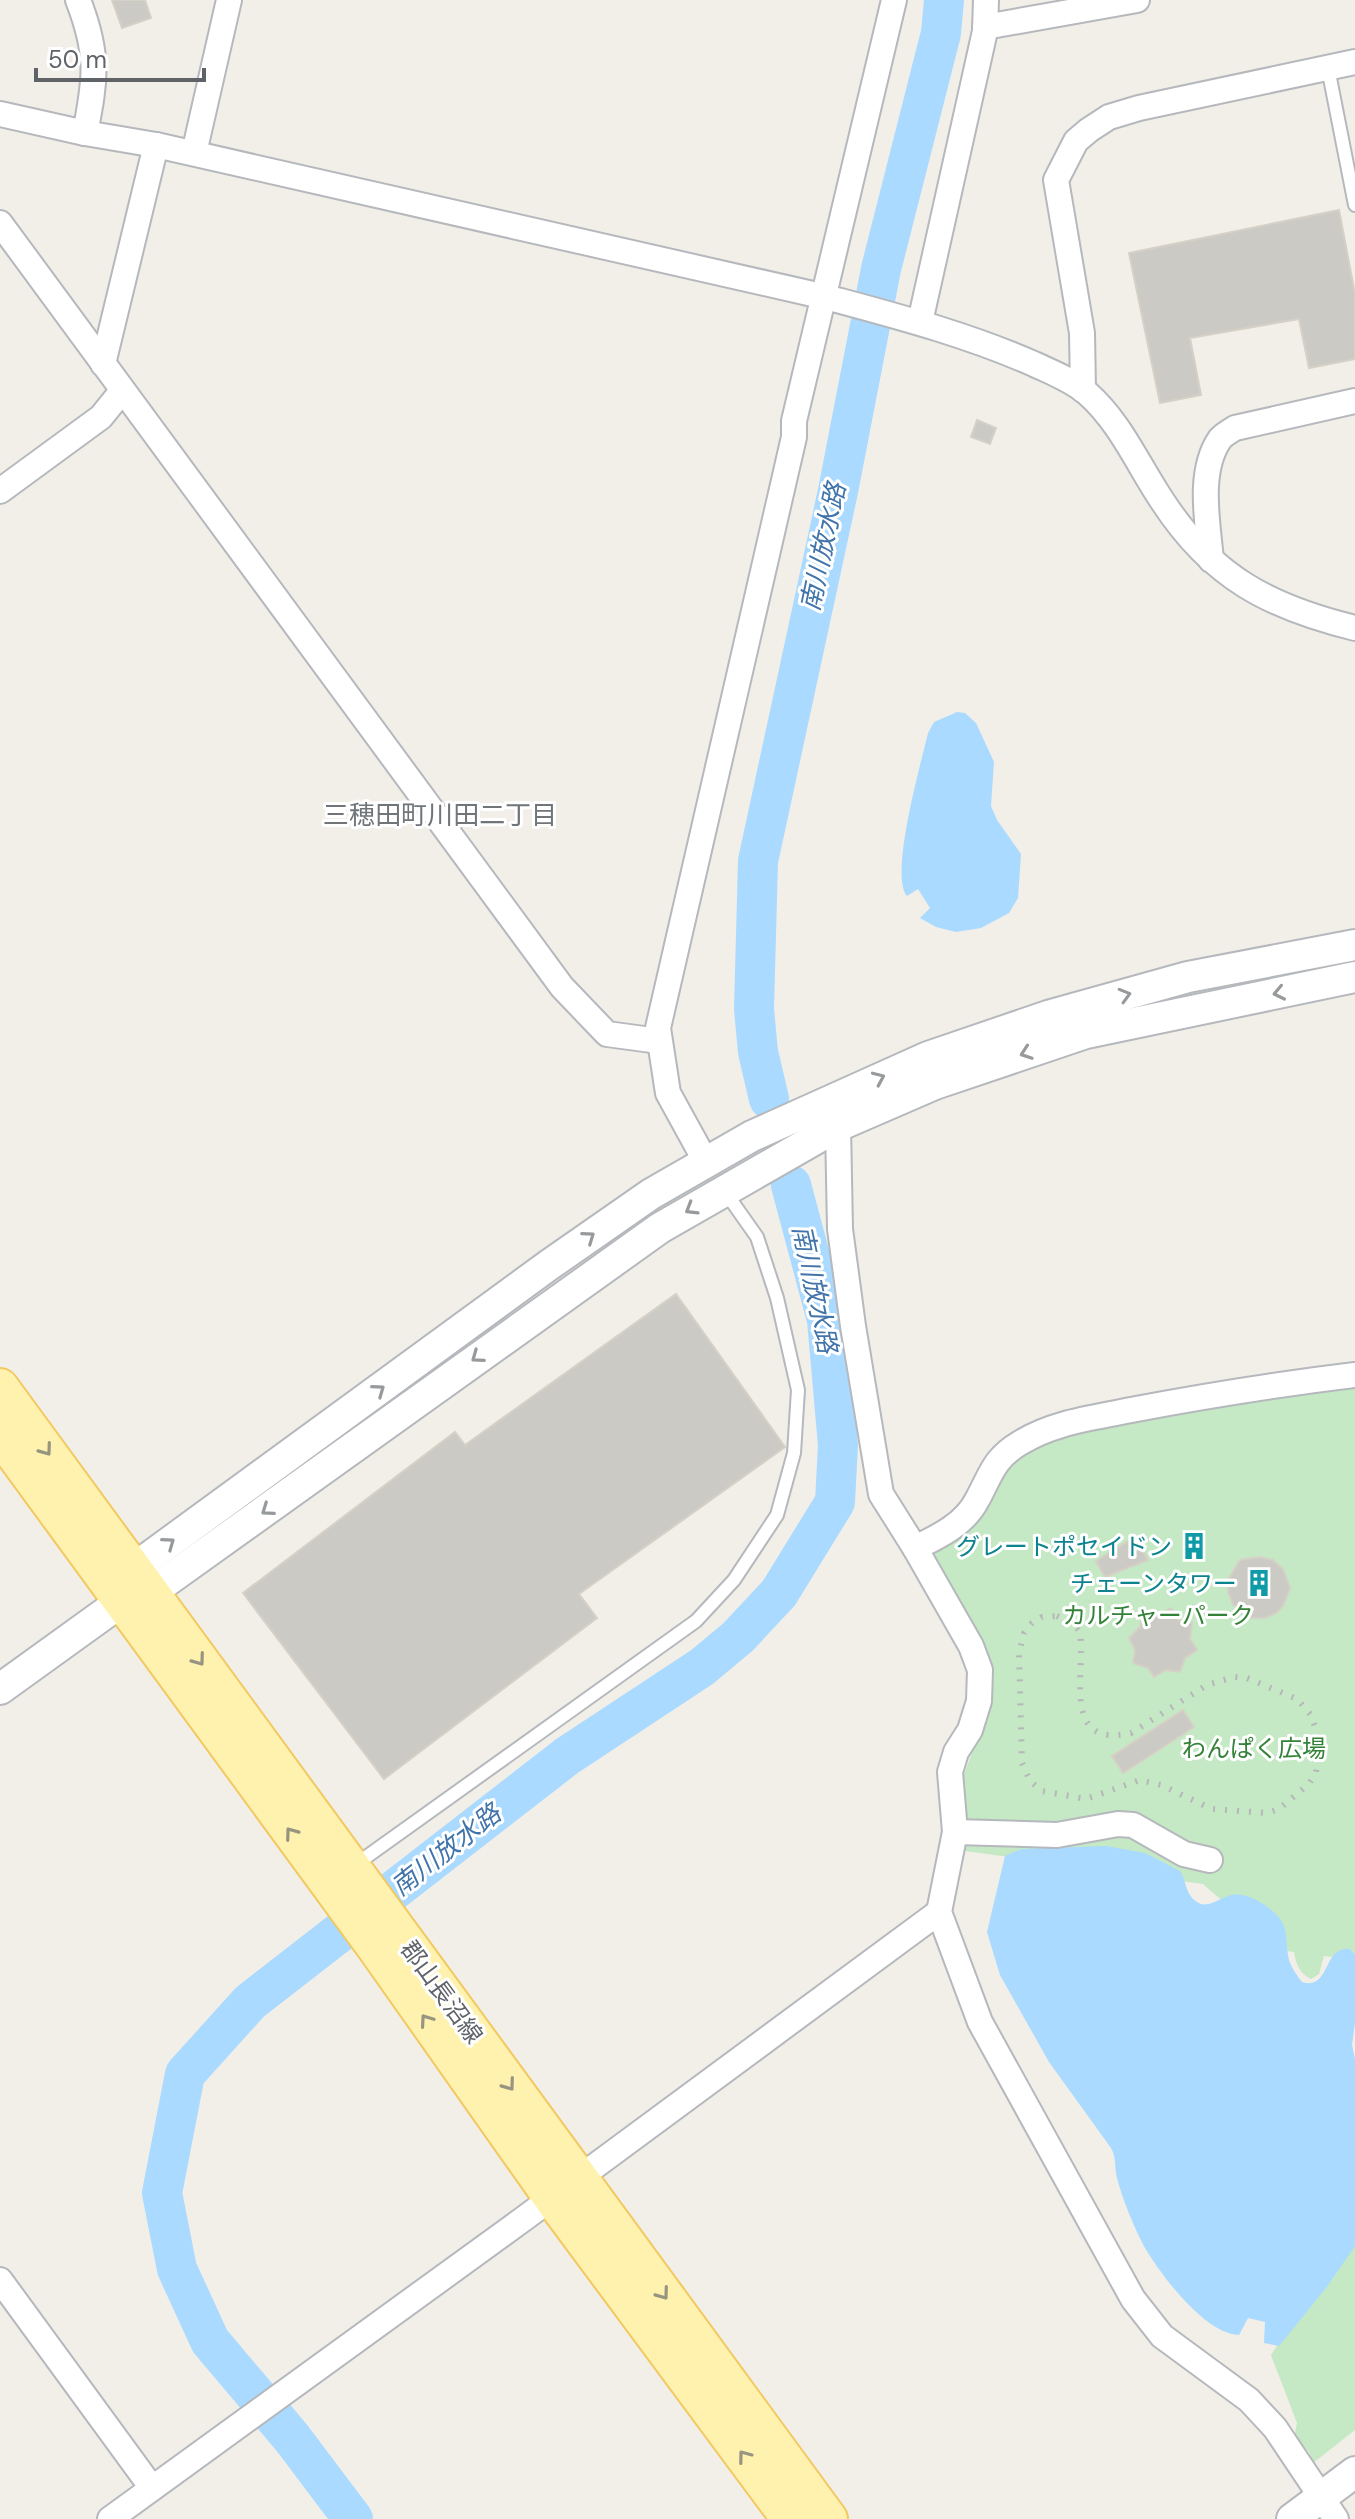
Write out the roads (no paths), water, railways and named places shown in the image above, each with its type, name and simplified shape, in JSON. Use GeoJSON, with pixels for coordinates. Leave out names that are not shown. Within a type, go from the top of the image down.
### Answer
{"type":"FeatureCollection","features":[{"type":"Feature","properties":{"kind":"main road","name":"郡山長沼線"},"geometry":{"type":"LineString","coordinates":[[0,1387],[135,1588],[350,1880],[386,1939],[565,2188],[790,2519]]}},
{"type":"Feature","properties":{"kind":"main road","name":"郡山長沼線"},"geometry":{"type":"LineString","coordinates":[[0,1435],[135,1588]]}},
{"type":"Feature","properties":{"kind":"main road","name":"郡山長沼線"},"geometry":{"type":"LineString","coordinates":[[565,2188],[829,2519]]}},
{"type":"Feature","properties":{"kind":"street"},"geometry":{"type":"LineString","coordinates":[[78,0],[95,59],[93,92],[85,133]]}},
{"type":"Feature","properties":{"kind":"street"},"geometry":{"type":"LineString","coordinates":[[194,153],[229,0]]}},
{"type":"Feature","properties":{"kind":"street"},"geometry":{"type":"LineString","coordinates":[[707,1164],[668,1093],[658,1028],[794,437],[794,421],[832,299],[894,0]]}},
{"type":"Feature","properties":{"kind":"street"},"geometry":{"type":"LineString","coordinates":[[914,320],[985,27],[986,0]]}},
{"type":"Feature","properties":{"kind":"street"},"geometry":{"type":"LineString","coordinates":[[985,27],[1137,0]]}},
{"type":"Feature","properties":{"kind":"street"},"geometry":{"type":"LineString","coordinates":[[1083,390],[1082,333],[1056,180],[1076,141],[1109,117],[1139,108],[1355,62]]}},
{"type":"Feature","properties":{"kind":"street"},"geometry":{"type":"LineString","coordinates":[[0,114],[194,153],[832,299],[914,320],[1012,354],[1083,390],[1122,433],[1162,501],[1194,545],[1225,574],[1308,616],[1355,628]]}},
{"type":"Feature","properties":{"kind":"street"},"geometry":{"type":"LineString","coordinates":[[103,364],[156,145]]}},
{"type":"Feature","properties":{"kind":"street"},"geometry":{"type":"LineString","coordinates":[[0,223],[562,987],[607,1034],[659,1041]]}},
{"type":"Feature","properties":{"kind":"street"},"geometry":{"type":"LineString","coordinates":[[0,491],[101,417],[122,391]]}},
{"type":"Feature","properties":{"kind":"street"},"geometry":{"type":"LineString","coordinates":[[1211,560],[1206,493],[1210,462],[1220,437],[1235,428],[1355,401]]}},
{"type":"Feature","properties":{"kind":"street"},"geometry":{"type":"LineString","coordinates":[[0,1689],[135,1588],[549,1265],[651,1194],[752,1136],[928,1057],[1048,1016],[1188,977],[1355,945]]}},
{"type":"Feature","properties":{"kind":"street"},"geometry":{"type":"LineString","coordinates":[[135,1588],[326,1469],[660,1228],[826,1133],[935,1084],[1086,1033],[1355,977]]}},
{"type":"Feature","properties":{"kind":"street"},"geometry":{"type":"LineString","coordinates":[[826,1133],[881,1494],[971,1646],[980,1670],[979,1701],[970,1730],[956,1752],[950,1772],[955,1832],[939,1912],[980,2022],[1133,2299],[1162,2336],[1249,2400],[1330,2507]]}},
{"type":"Feature","properties":{"kind":"street"},"geometry":{"type":"LineString","coordinates":[[915,1548],[941,1535],[964,1517],[976,1502],[997,1461],[1034,1435],[1062,1424],[1189,1399],[1355,1375]]}},
{"type":"Feature","properties":{"kind":"street"},"geometry":{"type":"LineString","coordinates":[[955,1832],[1057,1835],[1118,1824],[1133,1825],[1184,1854],[1210,1860]]}},
{"type":"Feature","properties":{"kind":"street"},"geometry":{"type":"LineString","coordinates":[[110,2519],[939,1912]]}},
{"type":"Feature","properties":{"kind":"street"},"geometry":{"type":"LineString","coordinates":[[0,2280],[152,2488]]}},
{"type":"Feature","properties":{"kind":"street"},"geometry":{"type":"LineString","coordinates":[[1292,2519],[1330,2507],[1355,2472]]}},
{"type":"Feature","properties":{"kind":"lane"},"geometry":{"type":"LineString","coordinates":[[1328,68],[1355,205]]}},
{"type":"Feature","properties":{"kind":"lane"},"geometry":{"type":"LineString","coordinates":[[350,1880],[696,1621],[734,1580],[777,1515],[794,1453],[798,1390],[777,1298],[757,1237],[724,1190]]}},
{"type":"Feature","properties":{"kind":"water"},"geometry":{"type":"Polygon","coordinates":[[[957,712],[965,713],[976,723],[994,762],[991,806],[1021,854],[1018,898],[1009,913],[981,928],[956,932],[936,927],[920,918],[930,908],[918,889],[907,896],[902,884],[902,866],[908,818],[928,733],[934,722],[957,712]]]}},
{"type":"Feature","properties":{"kind":"water"},"geometry":{"type":"Polygon","coordinates":[[[1106,1846],[1145,1853],[1180,1871],[1188,1893],[1198,1903],[1208,1904],[1238,1895],[1265,1905],[1283,1923],[1290,1962],[1302,1982],[1318,1980],[1330,1960],[1341,1950],[1350,1949],[1355,1955],[1352,2045],[1355,2059],[1355,2246],[1279,2346],[1264,2343],[1265,2322],[1248,2318],[1239,2335],[1212,2325],[1185,2301],[1162,2273],[1145,2248],[1129,2214],[1111,2148],[1049,2062],[1000,1975],[987,1932],[1005,1856],[1021,1849],[1106,1846]]]}},
{"type":"Feature","properties":{"kind":"waterway","name":"南川放水路"},"geometry":{"type":"LineString","coordinates":[[769,1099],[758,1052],[754,1009],[758,861],[838,491],[881,269],[941,33],[944,0]]}},
{"type":"Feature","properties":{"kind":"waterway","name":"南川放水路"},"geometry":{"type":"LineString","coordinates":[[353,2519],[292,2438],[210,2341],[177,2269],[162,2193],[185,2074],[250,2002],[567,1756],[702,1667],[738,1637],[779,1593],[835,1502],[838,1445],[827,1320],[791,1185]]}},
{"type":"Feature","properties":{"kind":"railway"},"geometry":{"type":"LineString","coordinates":[[1057,1616],[1074,1624],[1080,1632],[1081,1704],[1085,1719],[1094,1730],[1109,1735],[1131,1733],[1207,1685],[1234,1677],[1247,1678],[1297,1699],[1311,1715],[1321,1744],[1316,1772],[1309,1784],[1279,1809],[1267,1813],[1212,1809],[1161,1785],[1140,1780],[1086,1799],[1042,1791],[1030,1781],[1022,1763],[1019,1653],[1024,1633],[1032,1623],[1042,1617],[1057,1616]]}},
{"type":"Feature","properties":{"kind":"place","name":"グレートポセイドン"},"geometry":{"type":"Point","coordinates":[1194,1546]}},
{"type":"Feature","properties":{"kind":"place","name":"チェーンタワー"},"geometry":{"type":"Point","coordinates":[1259,1583]}},
{"type":"Feature","properties":{"kind":"district","name":"三穂田町川田二丁目"},"geometry":{"type":"Point","coordinates":[440,815]}},
{"type":"Feature","properties":{"kind":"park label","name":"カルチャーパーク"},"geometry":{"type":"Point","coordinates":[1158,1615]}},
{"type":"Feature","properties":{"kind":"park label","name":"わんぱく広場"},"geometry":{"type":"Point","coordinates":[1254,1748]}}]}
